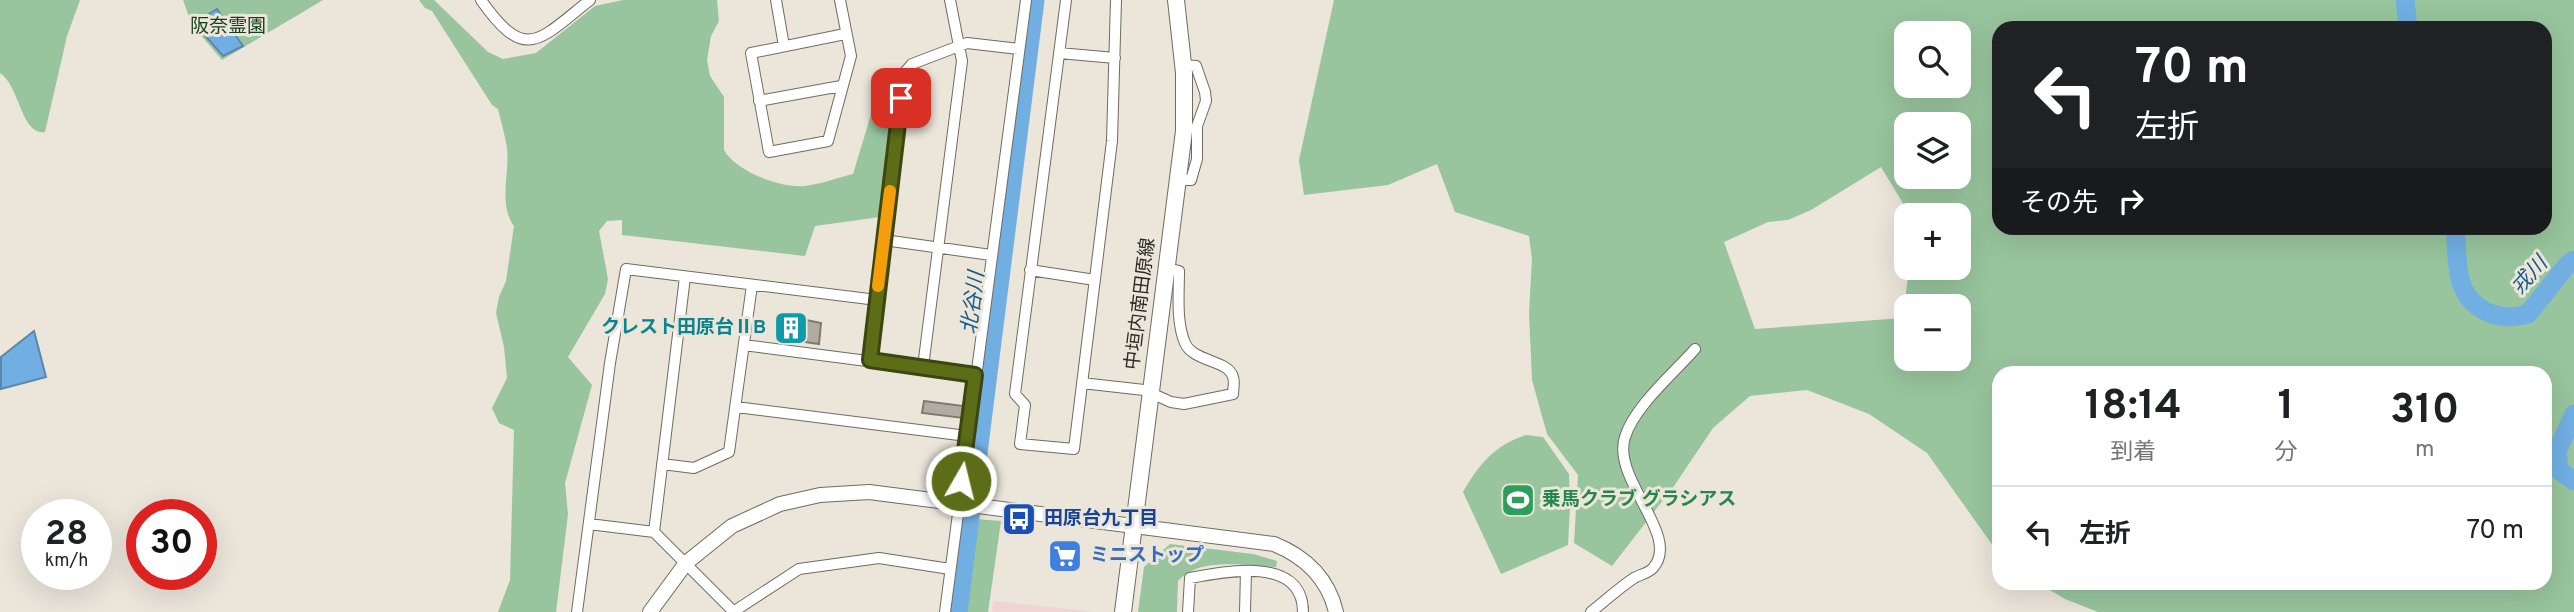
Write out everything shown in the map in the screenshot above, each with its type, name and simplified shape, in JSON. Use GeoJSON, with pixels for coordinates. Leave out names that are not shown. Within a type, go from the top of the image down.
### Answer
{"type":"FeatureCollection","features":[{"type":"Feature","properties":{"kind":"main road","name":"中垣内南田原線"},"geometry":{"type":"LineString","coordinates":[[1123,612],[1178,180],[1185,102],[1176,0]]}},
{"type":"Feature","properties":{"kind":"street"},"geometry":{"type":"LineString","coordinates":[[481,0],[508,34],[529,41],[541,39],[590,0]]}},
{"type":"Feature","properties":{"kind":"street"},"geometry":{"type":"LineString","coordinates":[[776,0],[784,46]]}},
{"type":"Feature","properties":{"kind":"street"},"geometry":{"type":"LineString","coordinates":[[840,0],[851,56],[828,141],[769,152],[751,53],[845,34]]}},
{"type":"Feature","properties":{"kind":"street"},"geometry":{"type":"LineString","coordinates":[[923,368],[962,61],[950,0]]}},
{"type":"Feature","properties":{"kind":"street"},"geometry":{"type":"LineString","coordinates":[[945,612],[1026,0]]}},
{"type":"Feature","properties":{"kind":"street"},"geometry":{"type":"LineString","coordinates":[[1066,0],[1015,394],[1025,405],[1020,444],[1074,449],[1112,141],[1116,0]]}},
{"type":"Feature","properties":{"kind":"street"},"geometry":{"type":"LineString","coordinates":[[870,360],[905,72],[912,64],[967,43],[1019,49]]}},
{"type":"Feature","properties":{"kind":"street"},"geometry":{"type":"LineString","coordinates":[[1059,53],[1115,58]]}},
{"type":"Feature","properties":{"kind":"street"},"geometry":{"type":"LineString","coordinates":[[759,101],[841,86]]}},
{"type":"Feature","properties":{"kind":"street"},"geometry":{"type":"LineString","coordinates":[[884,240],[991,255]]}},
{"type":"Feature","properties":{"kind":"street"},"geometry":{"type":"LineString","coordinates":[[1082,383],[1151,392],[1171,402],[1184,404],[1233,394],[1230,369],[1192,353],[1185,345],[1180,323],[1179,271],[1167,268]]}},
{"type":"Feature","properties":{"kind":"street"},"geometry":{"type":"LineString","coordinates":[[577,612],[610,363],[626,269],[877,300]]}},
{"type":"Feature","properties":{"kind":"street"},"geometry":{"type":"LineString","coordinates":[[1030,270],[1095,280]]}},
{"type":"Feature","properties":{"kind":"street"},"geometry":{"type":"LineString","coordinates":[[654,532],[685,277]]}},
{"type":"Feature","properties":{"kind":"street"},"geometry":{"type":"LineString","coordinates":[[663,464],[694,468],[729,452],[752,285]]}},
{"type":"Feature","properties":{"kind":"street"},"geometry":{"type":"LineString","coordinates":[[1160,324],[1180,323]]}},
{"type":"Feature","properties":{"kind":"street"},"geometry":{"type":"LineString","coordinates":[[744,345],[975,375]]}},
{"type":"Feature","properties":{"kind":"street"},"geometry":{"type":"LineString","coordinates":[[1591,612],[1634,578],[1653,569],[1659,556],[1654,524],[1630,483],[1623,464],[1623,440],[1631,422],[1695,349]]}},
{"type":"Feature","properties":{"kind":"street"},"geometry":{"type":"LineString","coordinates":[[736,407],[967,436]]}},
{"type":"Feature","properties":{"kind":"street"},"geometry":{"type":"LineString","coordinates":[[650,612],[686,563],[732,526],[758,513],[799,499],[869,492],[1274,544],[1295,552],[1313,568],[1328,588],[1336,612]]}},
{"type":"Feature","properties":{"kind":"street"},"geometry":{"type":"LineString","coordinates":[[589,524],[654,532],[733,612],[799,569],[879,558],[950,569]]}},
{"type":"Feature","properties":{"kind":"street"},"geometry":{"type":"LineString","coordinates":[[1245,612],[1246,571]]}},
{"type":"Feature","properties":{"kind":"street"},"geometry":{"type":"LineString","coordinates":[[1188,612],[1189,578],[1246,571],[1268,572],[1296,586],[1303,597],[1303,612]]}},
{"type":"Feature","properties":{"kind":"shaded area"},"geometry":{"type":"Polygon","coordinates":[[[993,601],[1094,612],[992,612],[993,601]]]}},
{"type":"Feature","properties":{"kind":"green space"},"geometry":{"type":"Polygon","coordinates":[[[0,0],[80,0],[67,36],[45,132],[37,131],[25,119],[12,88],[0,73],[0,0]]]}},
{"type":"Feature","properties":{"kind":"green space","name":"阪奈霊園"},"geometry":{"type":"Polygon","coordinates":[[[183,0],[323,0],[222,60],[192,25],[183,0]]]}},
{"type":"Feature","properties":{"kind":"green space"},"geometry":{"type":"Polygon","coordinates":[[[419,0],[434,0],[488,52],[503,59],[536,53],[595,6],[623,0],[717,0],[719,21],[711,36],[707,60],[710,76],[724,97],[724,150],[748,171],[784,185],[805,186],[853,174],[880,85],[899,87],[880,217],[815,226],[805,256],[622,235],[622,220],[607,221],[599,231],[608,279],[605,294],[568,357],[592,385],[565,483],[568,514],[556,612],[498,612],[510,580],[514,430],[499,423],[492,408],[507,378],[504,347],[496,313],[506,281],[514,226],[509,217],[506,199],[507,148],[498,109],[492,105],[432,11],[425,8],[419,0]]]}},
{"type":"Feature","properties":{"kind":"green space"},"geometry":{"type":"Polygon","coordinates":[[[1334,0],[2574,0],[2574,612],[2098,612],[2050,590],[2552,590],[2552,366],[1992,366],[1992,545],[1927,453],[1869,414],[1807,390],[1750,396],[1713,428],[1674,486],[1612,566],[1574,543],[1578,475],[1547,434],[1532,380],[1529,313],[1532,259],[1529,236],[1455,212],[1437,164],[1388,185],[1304,195],[1299,160],[1334,0]],[[1894,112],[1894,189],[1881,167],[1811,210],[1788,220],[1768,222],[1724,242],[1755,329],[1894,319],[1894,371],[1971,371],[1971,294],[1906,294],[1908,280],[1971,280],[1971,203],[1903,203],[1894,189],[1971,189],[1971,112],[1894,112]]]}},
{"type":"Feature","properties":{"kind":"green space","name":"乗馬クラブ グラシアス"},"geometry":{"type":"Polygon","coordinates":[[[1526,435],[1543,437],[1569,474],[1568,545],[1501,574],[1463,492],[1489,457],[1505,444],[1526,435]]]}},
{"type":"Feature","properties":{"kind":"green space"},"geometry":{"type":"Polygon","coordinates":[[[975,519],[1001,521],[988,612],[964,612],[975,519]]]}},
{"type":"Feature","properties":{"kind":"green space"},"geometry":{"type":"Polygon","coordinates":[[[1170,544],[1253,554],[1277,561],[1276,567],[1224,564],[1198,568],[1178,581],[1177,612],[1138,612],[1144,567],[1170,544]]]}},
{"type":"Feature","properties":{"kind":"water"},"geometry":{"type":"Polygon","coordinates":[[[217,9],[243,46],[223,56],[194,23],[217,9]]]}},
{"type":"Feature","properties":{"kind":"water"},"geometry":{"type":"Polygon","coordinates":[[[34,331],[46,377],[1,389],[1,357],[34,331]]]}},
{"type":"Feature","properties":{"kind":"building"},"geometry":{"type":"Polygon","coordinates":[[[787,316],[821,323],[819,344],[784,339],[787,316]]]}},
{"type":"Feature","properties":{"kind":"building"},"geometry":{"type":"Polygon","coordinates":[[[924,401],[964,406],[963,418],[922,413],[924,401]]]}},
{"type":"Feature","properties":{"kind":"waterway","name":"北谷川"},"geometry":{"type":"LineString","coordinates":[[958,612],[1035,0]]}},
{"type":"Feature","properties":{"kind":"waterway","name":"戎川"},"geometry":{"type":"LineString","coordinates":[[2405,0],[2407,21]]}},
{"type":"Feature","properties":{"kind":"waterway","name":"戎川"},"geometry":{"type":"LineString","coordinates":[[2456,235],[2458,270],[2466,293],[2480,308],[2498,316],[2528,314],[2574,260]]}},
{"type":"Feature","properties":{"kind":"waterway","name":"戎川"},"geometry":{"type":"LineString","coordinates":[[2574,414],[2557,451],[2559,470],[2574,481]]}},
{"type":"Feature","properties":{"kind":"slow traffic"},"geometry":{"type":"LineString","coordinates":[[878,286],[890,191]]}},
{"type":"Feature","properties":{"kind":"place","name":"クレスト田原台ⅡB"},"geometry":{"type":"Point","coordinates":[791,328]}},
{"type":"Feature","properties":{"kind":"place","name":"乗馬クラブ グラシアス"},"geometry":{"type":"Point","coordinates":[1518,500]}},
{"type":"Feature","properties":{"kind":"place","name":"田原台九丁目"},"geometry":{"type":"Point","coordinates":[1019,519]}},
{"type":"Feature","properties":{"kind":"place","name":"ミニストップ"},"geometry":{"type":"Point","coordinates":[1065,556]}},
{"type":"Feature","properties":{"kind":"route"},"geometry":{"type":"LineString","coordinates":[[901,98],[870,360],[975,375],[961,481]]}}]}
